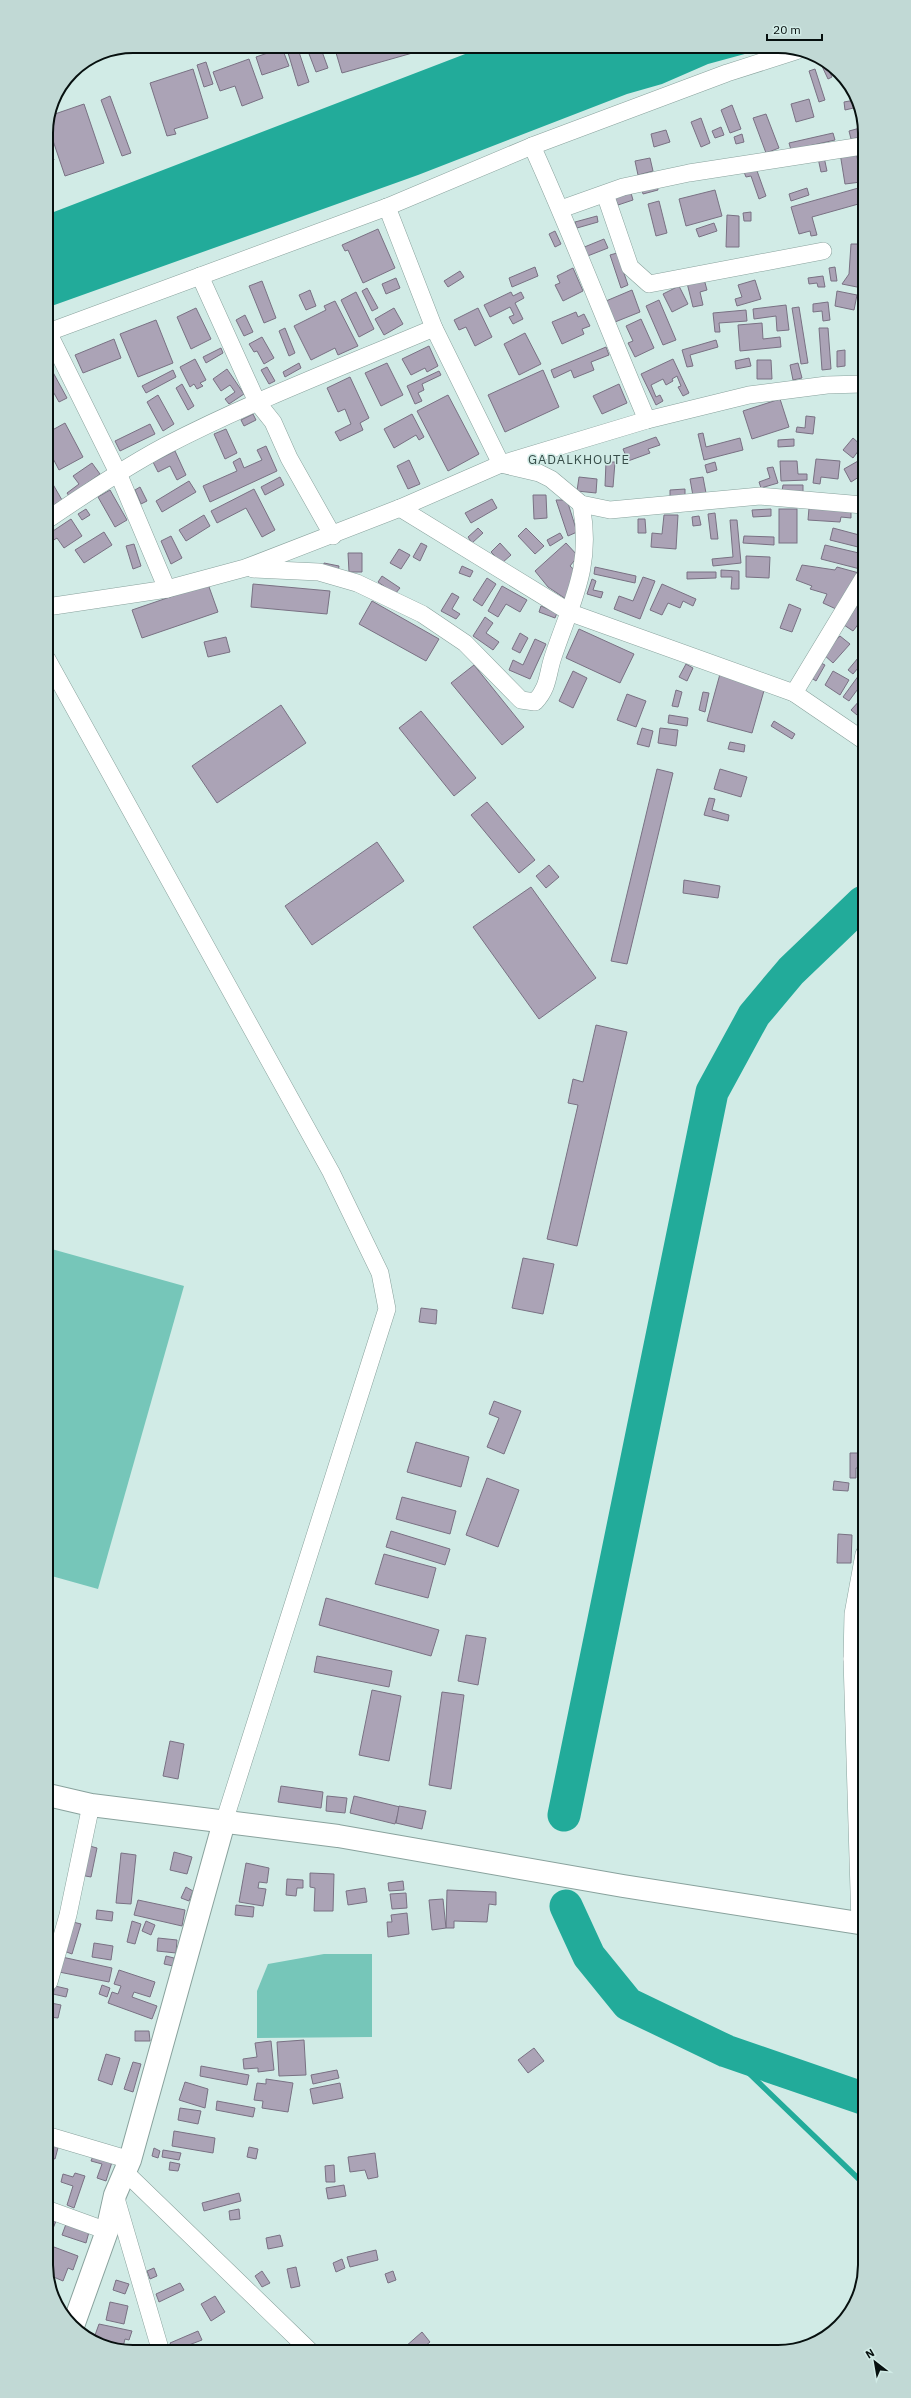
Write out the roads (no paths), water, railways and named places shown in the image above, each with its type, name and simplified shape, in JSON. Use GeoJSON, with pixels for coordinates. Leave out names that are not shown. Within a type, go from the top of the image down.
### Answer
{"type":"FeatureCollection","features":[{"type":"Feature","properties":{"kind":"street"},"geometry":{"type":"LineString","coordinates":[[53,330],[387,207],[532,146],[727,73],[787,54]]}},
{"type":"Feature","properties":{"kind":"street"},"geometry":{"type":"LineString","coordinates":[[532,146],[560,209],[601,313],[647,420]]}},
{"type":"Feature","properties":{"kind":"street"},"geometry":{"type":"LineString","coordinates":[[560,209],[623,188],[689,173],[858,147]]}},
{"type":"Feature","properties":{"kind":"street"},"geometry":{"type":"LineString","coordinates":[[605,194],[630,267],[649,284],[823,250]]}},
{"type":"Feature","properties":{"kind":"street"},"geometry":{"type":"LineString","coordinates":[[387,207],[434,328],[500,464]]}},
{"type":"Feature","properties":{"kind":"street"},"geometry":{"type":"LineString","coordinates":[[200,276],[256,402],[273,422],[289,458],[332,536]]}},
{"type":"Feature","properties":{"kind":"street"},"geometry":{"type":"LineString","coordinates":[[53,516],[118,473],[165,446],[256,402],[434,328]]}},
{"type":"Feature","properties":{"kind":"street"},"geometry":{"type":"LineString","coordinates":[[53,344],[118,473],[167,588]]}},
{"type":"Feature","properties":{"kind":"street"},"geometry":{"type":"LineString","coordinates":[[53,606],[167,588],[245,568],[332,536],[500,464],[647,420],[749,395],[827,385],[858,384]]}},
{"type":"Feature","properties":{"kind":"street"},"geometry":{"type":"LineString","coordinates":[[500,464],[539,473],[551,479],[581,504],[610,510],[760,496],[858,504]]}},
{"type":"Feature","properties":{"kind":"street"},"geometry":{"type":"LineString","coordinates":[[245,568],[319,572],[357,583],[422,614],[465,643],[521,700],[535,702],[544,691],[552,658],[570,613],[584,561],[585,526],[581,504]]}},
{"type":"Feature","properties":{"kind":"street"},"geometry":{"type":"LineString","coordinates":[[400,508],[570,613],[794,693],[858,737]]}},
{"type":"Feature","properties":{"kind":"street"},"geometry":{"type":"LineString","coordinates":[[794,693],[858,587]]}},
{"type":"Feature","properties":{"kind":"street"},"geometry":{"type":"LineString","coordinates":[[53,670],[331,1172],[380,1272],[387,1309],[224,1822],[127,2165],[115,2195],[107,2230],[75,2319]]}},
{"type":"Feature","properties":{"kind":"street"},"geometry":{"type":"LineString","coordinates":[[858,1587],[853,1614],[858,1659]]}},
{"type":"Feature","properties":{"kind":"street"},"geometry":{"type":"LineString","coordinates":[[53,1796],[91,1805],[338,1836],[858,1923]]}},
{"type":"Feature","properties":{"kind":"street"},"geometry":{"type":"LineString","coordinates":[[53,1968],[68,1915],[91,1805]]}},
{"type":"Feature","properties":{"kind":"street"},"geometry":{"type":"LineString","coordinates":[[53,2137],[127,2165],[304,2345]]}},
{"type":"Feature","properties":{"kind":"street"},"geometry":{"type":"LineString","coordinates":[[115,2195],[159,2345]]}},
{"type":"Feature","properties":{"kind":"street"},"geometry":{"type":"LineString","coordinates":[[53,2211],[107,2230]]}},
{"type":"Feature","properties":{"kind":"waterway"},"geometry":{"type":"LineString","coordinates":[[564,1815],[712,1092],[754,1015],[791,971],[858,907]]}},
{"type":"Feature","properties":{"kind":"waterway"},"geometry":{"type":"LineString","coordinates":[[566,1906],[589,1956],[628,2004],[726,2051],[858,2097]]}},
{"type":"Feature","properties":{"kind":"waterway"},"geometry":{"type":"LineString","coordinates":[[726,2051],[858,2178]]}},
{"type":"Feature","properties":{"kind":"district","name":"GADALKHOUTE"},"geometry":{"type":"Point","coordinates":[579,459]}}]}
